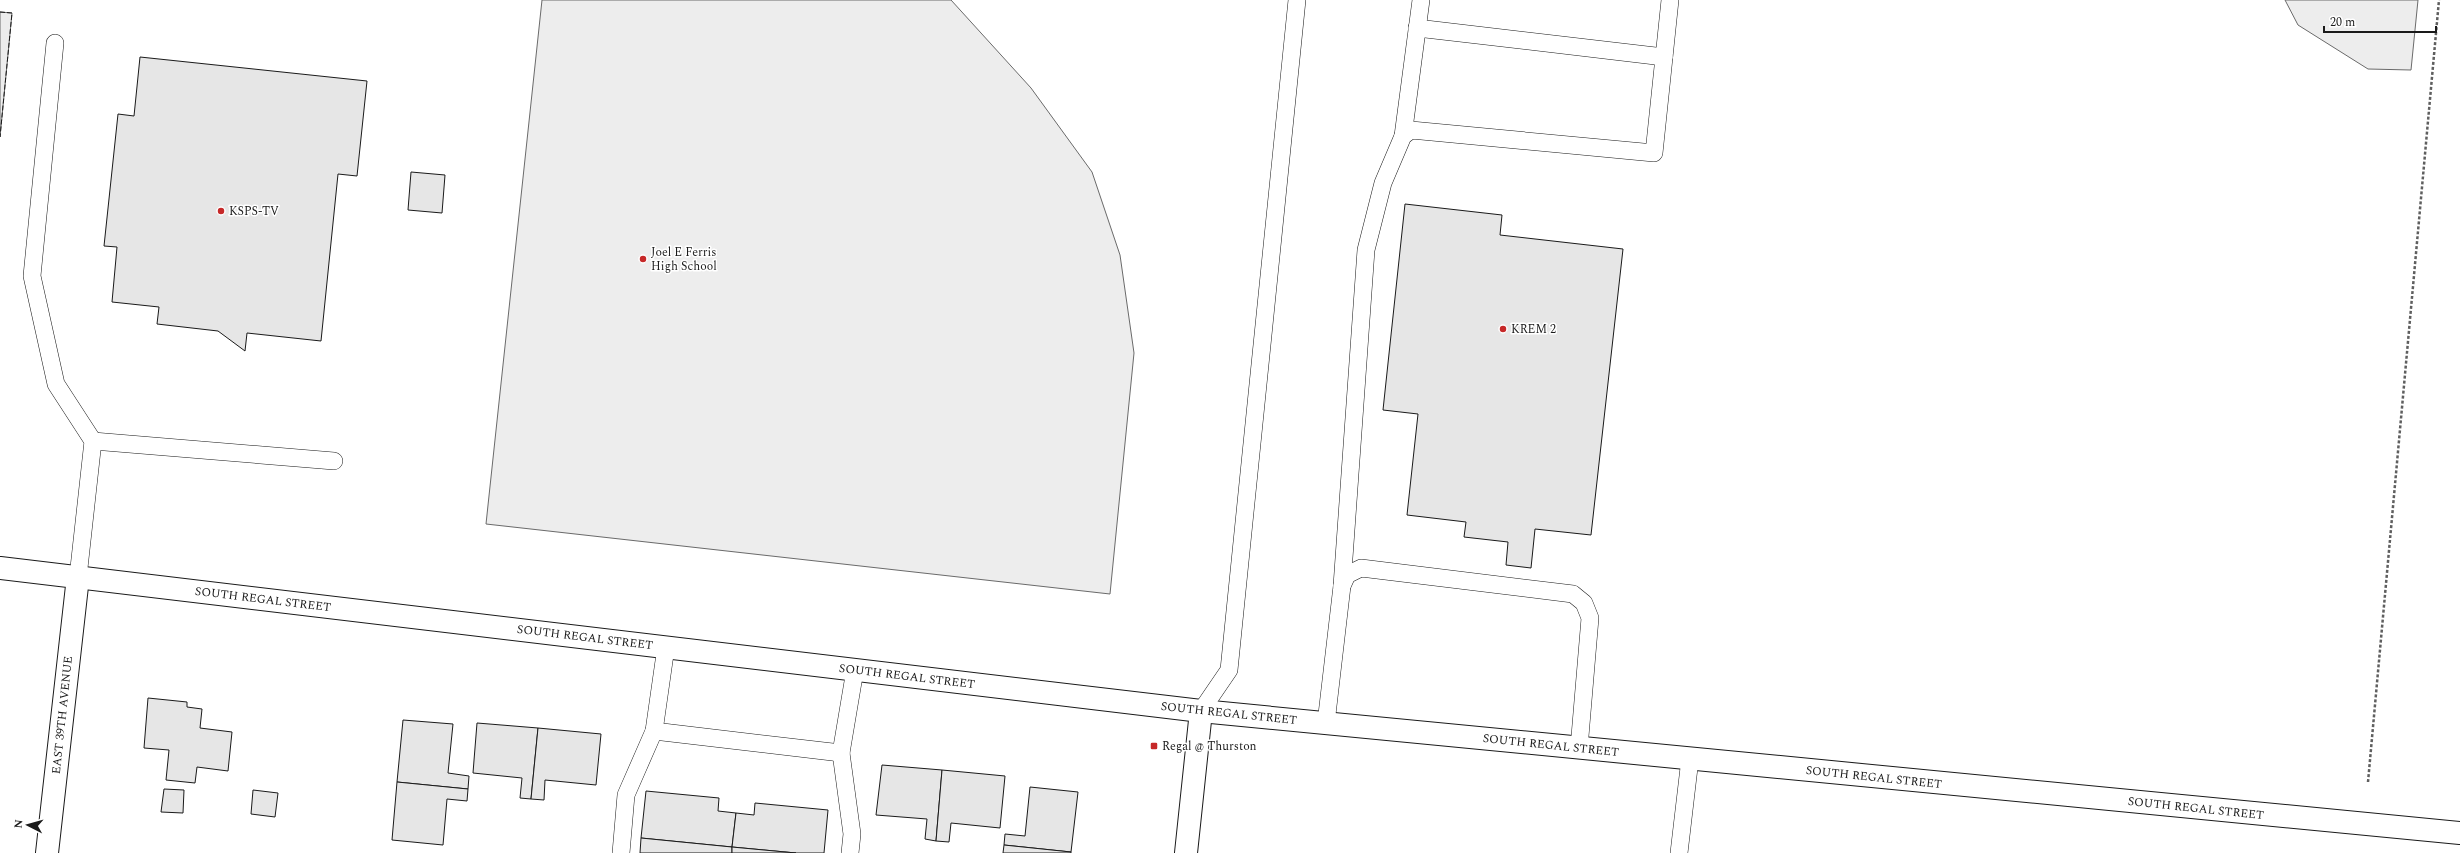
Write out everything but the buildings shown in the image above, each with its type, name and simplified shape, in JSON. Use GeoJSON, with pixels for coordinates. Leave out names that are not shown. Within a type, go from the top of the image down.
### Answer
{"type":"FeatureCollection","features":[{"type":"Feature","properties":{"kind":"main road","name":"SOUTH REGAL STREET"},"geometry":{"type":"LineString","coordinates":[[0,568],[1201,711],[2460,834]]}},
{"type":"Feature","properties":{"kind":"main road","name":"EAST 39TH AVENUE"},"geometry":{"type":"LineString","coordinates":[[47,853],[78,577]]}},
{"type":"Feature","properties":{"kind":"main road"},"geometry":{"type":"LineString","coordinates":[[1186,853],[1201,711]]}},
{"type":"Feature","properties":{"kind":"lane"},"geometry":{"type":"LineString","coordinates":[[1201,711],[1229,670],[1297,0]]}},
{"type":"Feature","properties":{"kind":"lane"},"geometry":{"type":"LineString","coordinates":[[1326,724],[1342,586],[1366,250],[1383,183],[1402,136],[1420,0]]}},
{"type":"Feature","properties":{"kind":"lane"},"geometry":{"type":"LineString","coordinates":[[1402,136],[1411,130],[1654,152],[1670,0]]}},
{"type":"Feature","properties":{"kind":"lane"},"geometry":{"type":"LineString","coordinates":[[1417,28],[1664,57]]}},
{"type":"Feature","properties":{"kind":"lane"},"geometry":{"type":"LineString","coordinates":[[54,43],[32,276],[56,384],[93,442],[78,577]]}},
{"type":"Feature","properties":{"kind":"lane"},"geometry":{"type":"LineString","coordinates":[[93,442],[334,461]]}},
{"type":"Feature","properties":{"kind":"lane"},"geometry":{"type":"LineString","coordinates":[[1342,586],[1347,575],[1362,568],[1573,594],[1584,603],[1590,618],[1579,748]]}},
{"type":"Feature","properties":{"kind":"lane"},"geometry":{"type":"LineString","coordinates":[[621,853],[626,795],[654,731],[666,647]]}},
{"type":"Feature","properties":{"kind":"lane"},"geometry":{"type":"LineString","coordinates":[[850,853],[852,834],[842,753],[855,670]]}},
{"type":"Feature","properties":{"kind":"lane"},"geometry":{"type":"LineString","coordinates":[[654,731],[842,753]]}},
{"type":"Feature","properties":{"kind":"lane"},"geometry":{"type":"LineString","coordinates":[[1679,853],[1690,759]]}},
{"type":"Feature","properties":{"kind":"path"},"geometry":{"type":"LineString","coordinates":[[2368,782],[2439,0]]}},
{"type":"Feature","properties":{"kind":"shaded area"},"geometry":{"type":"Polygon","coordinates":[[[542,0],[951,0],[1031,88],[1092,172],[1120,255],[1134,353],[1110,594],[486,524],[542,0]]]}},
{"type":"Feature","properties":{"kind":"shaded area"},"geometry":{"type":"Polygon","coordinates":[[[2285,0],[2418,0],[2411,70],[2368,69],[2298,25],[2285,0]]]}},
{"type":"Feature","properties":{"kind":"shaded area"},"geometry":{"type":"Polygon","coordinates":[[[0,12],[12,13],[0,137],[0,12]]]}},
{"type":"Feature","properties":{"kind":"fence"},"geometry":{"type":"LineString","coordinates":[[0,12],[12,13],[0,137]]}},
{"type":"Feature","properties":{"kind":"place","name":"KSPS-TV"},"geometry":{"type":"Point","coordinates":[221,211]}},
{"type":"Feature","properties":{"kind":"place","name":"Joel E Ferris High School"},"geometry":{"type":"Point","coordinates":[643,259]}},
{"type":"Feature","properties":{"kind":"place","name":"KREM 2"},"geometry":{"type":"Point","coordinates":[1503,329]}},
{"type":"Feature","properties":{"kind":"place","name":"Regal @ Thurston"},"geometry":{"type":"Point","coordinates":[1154,746]}}]}
